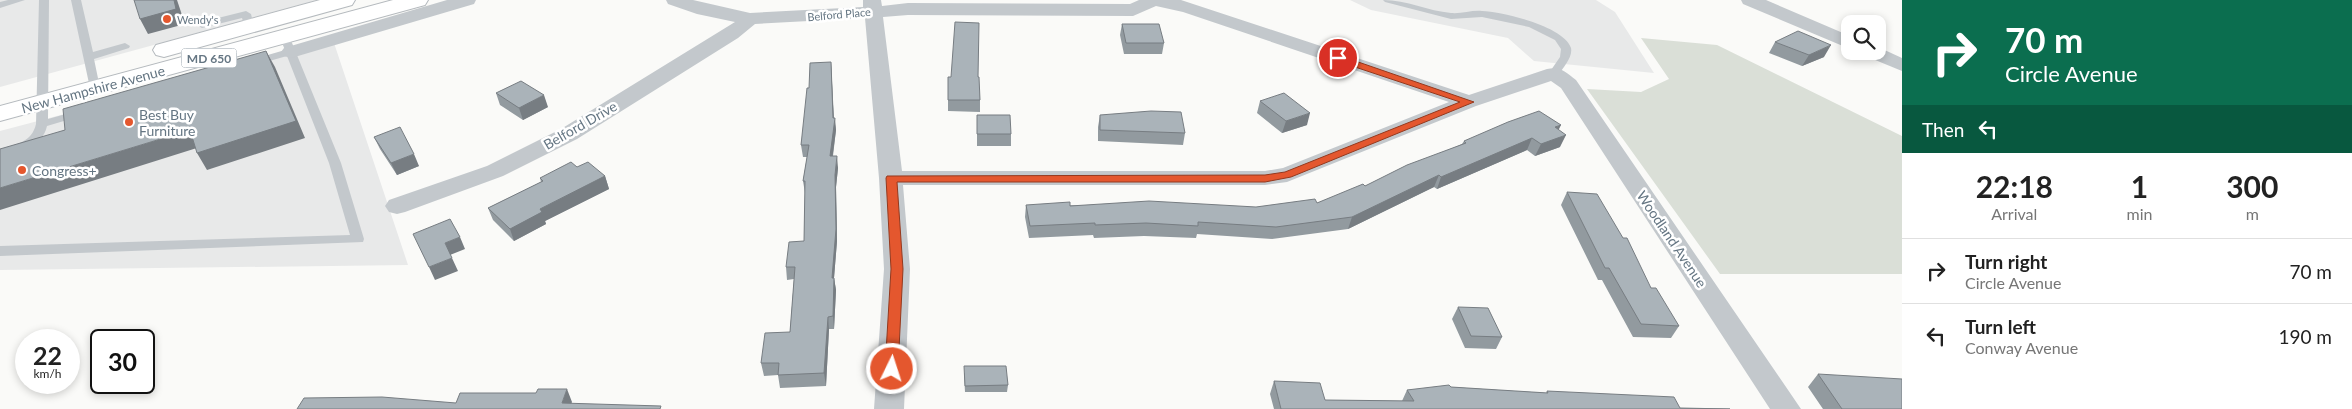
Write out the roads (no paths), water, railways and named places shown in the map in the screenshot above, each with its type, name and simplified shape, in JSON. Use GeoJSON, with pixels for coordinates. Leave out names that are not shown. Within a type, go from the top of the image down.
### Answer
{"type":"FeatureCollection","features":[{"type":"Feature","properties":{"kind":"main road","name":"New Hampshire Avenue"},"geometry":{"type":"LineString","coordinates":[[0,114],[91,72],[344,0]]}},
{"type":"Feature","properties":{"kind":"main road","name":"New Hampshire Avenue"},"geometry":{"type":"LineString","coordinates":[[91,72],[288,44],[417,0]]}},
{"type":"Feature","properties":{"kind":"main road","name":"New Hampshire Avenue"},"geometry":{"type":"LineString","coordinates":[[0,96],[43,93]]}},
{"type":"Feature","properties":{"kind":"street","name":"New Hampshire Avenue"},"geometry":{"type":"LineString","coordinates":[[288,44],[467,0]]}},
{"type":"Feature","properties":{"kind":"street","name":"Belford Place"},"geometry":{"type":"LineString","coordinates":[[675,0],[704,10],[750,19],[829,16],[873,6],[908,5],[1133,10],[1154,0]]}},
{"type":"Feature","properties":{"kind":"street"},"geometry":{"type":"LineString","coordinates":[[1154,0],[1188,7],[1469,102]]}},
{"type":"Feature","properties":{"kind":"street"},"geometry":{"type":"LineString","coordinates":[[1750,0],[1841,39]]}},
{"type":"Feature","properties":{"kind":"street"},"geometry":{"type":"LineString","coordinates":[[873,6],[891,178],[897,269],[889,409]]}},
{"type":"Feature","properties":{"kind":"street","name":"Belford Drive"},"geometry":{"type":"LineString","coordinates":[[397,206],[495,171],[570,134],[731,34],[750,19]]}},
{"type":"Feature","properties":{"kind":"street"},"geometry":{"type":"LineString","coordinates":[[1886,58],[1902,65]]}},
{"type":"Feature","properties":{"kind":"street"},"geometry":{"type":"LineString","coordinates":[[891,178],[1265,178],[1287,175],[1469,102],[1554,73]]}},
{"type":"Feature","properties":{"kind":"street","name":"Woodland Avenue"},"geometry":{"type":"LineString","coordinates":[[1554,73],[1569,84],[1786,409]]}},
{"type":"Feature","properties":{"kind":"lane"},"geometry":{"type":"LineString","coordinates":[[0,4],[20,0]]}},
{"type":"Feature","properties":{"kind":"lane"},"geometry":{"type":"LineString","coordinates":[[0,153],[29,145],[41,131],[44,0]]}},
{"type":"Feature","properties":{"kind":"lane"},"geometry":{"type":"LineString","coordinates":[[76,0],[91,72],[125,46]]}},
{"type":"Feature","properties":{"kind":"lane"},"geometry":{"type":"LineString","coordinates":[[1388,0],[1451,16],[1482,14],[1541,28],[1559,38],[1566,50],[1565,57],[1554,73]]}},
{"type":"Feature","properties":{"kind":"lane"},"geometry":{"type":"LineString","coordinates":[[202,25],[246,14],[249,26]]}},
{"type":"Feature","properties":{"kind":"lane"},"geometry":{"type":"LineString","coordinates":[[0,251],[358,239],[335,163],[288,44],[243,66]]}},
{"type":"Feature","properties":{"kind":"lane"},"geometry":{"type":"LineString","coordinates":[[42,124],[90,110]]}},
{"type":"Feature","properties":{"kind":"place","name":"Wendy's"},"geometry":{"type":"Point","coordinates":[167,19]}},
{"type":"Feature","properties":{"kind":"place","name":"Best Buy Furniture"},"geometry":{"type":"Point","coordinates":[129,122]}},
{"type":"Feature","properties":{"kind":"place","name":"Congress+"},"geometry":{"type":"Point","coordinates":[22,170]}}]}
